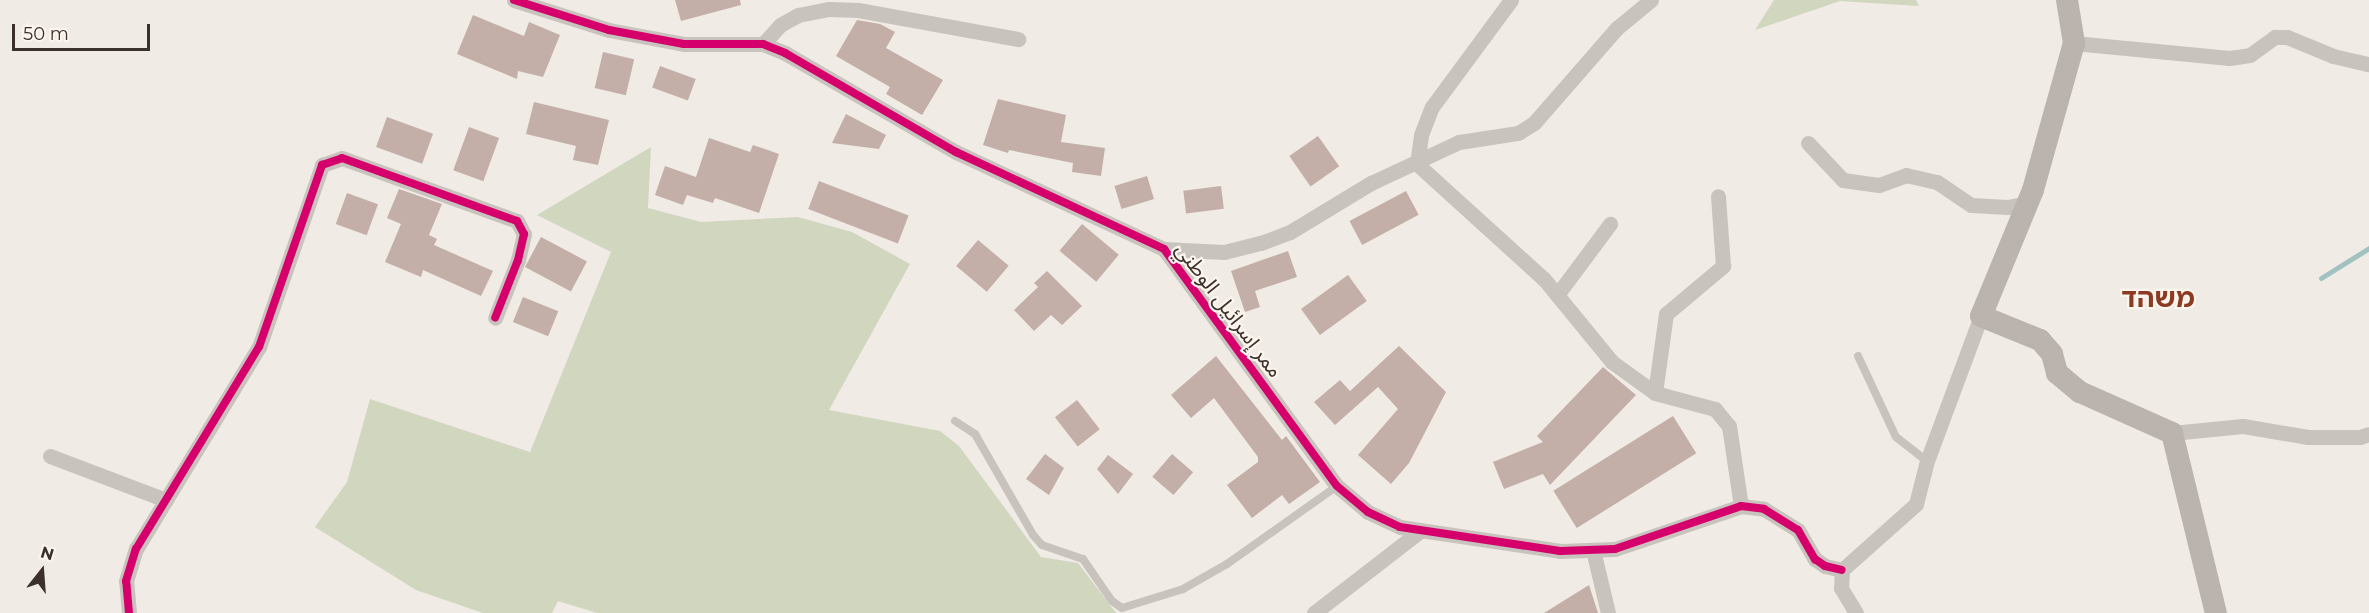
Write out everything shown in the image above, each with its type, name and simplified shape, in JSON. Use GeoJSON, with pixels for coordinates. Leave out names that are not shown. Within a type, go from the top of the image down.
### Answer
{"type":"FeatureCollection","features":[{"type":"Feature","properties":{"kind":"street","name":"ممر إسرائيل الوطني"},"geometry":{"type":"LineString","coordinates":[[514,0],[609,30],[684,44],[763,44],[785,53],[956,152],[1164,249],[1336,486],[1368,512],[1400,527],[1560,551],[1615,549],[1741,506],[1764,508],[1784,518],[1798,530],[1815,559],[1825,566],[1842,570]]}},
{"type":"Feature","properties":{"kind":"street"},"geometry":{"type":"LineString","coordinates":[[1418,164],[1421,135],[1432,107],[1511,0]]}},
{"type":"Feature","properties":{"kind":"street"},"geometry":{"type":"LineString","coordinates":[[1856,613],[1841,588],[1842,570],[1916,504],[1927,461],[1981,316],[2027,203],[2074,43],[2067,0]]}},
{"type":"Feature","properties":{"kind":"street"},"geometry":{"type":"LineString","coordinates":[[1164,249],[1224,252],[1261,243],[1290,232],[1371,183],[1418,164],[1459,142],[1518,133],[1534,123],[1617,28],[1642,3]]}},
{"type":"Feature","properties":{"kind":"street"},"geometry":{"type":"LineString","coordinates":[[763,44],[780,25],[798,15],[829,9],[858,10],[1018,39]]}},
{"type":"Feature","properties":{"kind":"street"},"geometry":{"type":"LineString","coordinates":[[2074,43],[2229,58],[2250,55],[2275,37],[2287,37],[2333,56],[2369,64]]}},
{"type":"Feature","properties":{"kind":"street"},"geometry":{"type":"LineString","coordinates":[[1809,143],[1844,180],[1880,185],[1906,175],[1938,182],[1971,205],[2008,207],[2027,203]]}},
{"type":"Feature","properties":{"kind":"street"},"geometry":{"type":"LineString","coordinates":[[129,613],[126,580],[136,549],[259,347],[322,165],[342,158],[517,221],[524,234],[518,260],[495,318]]}},
{"type":"Feature","properties":{"kind":"street"},"geometry":{"type":"LineString","coordinates":[[1418,164],[1557,295],[1612,362],[1655,393],[1715,409],[1729,426],[1741,506]]}},
{"type":"Feature","properties":{"kind":"street"},"geometry":{"type":"LineString","coordinates":[[1655,393],[1666,314],[1723,266],[1718,196]]}},
{"type":"Feature","properties":{"kind":"street"},"geometry":{"type":"LineString","coordinates":[[1557,295],[1610,225]]}},
{"type":"Feature","properties":{"kind":"street"},"geometry":{"type":"LineString","coordinates":[[1981,316],[2040,340],[2052,354],[2057,373],[2080,392],[2172,433],[2243,426],[2308,437],[2360,437],[2369,434]]}},
{"type":"Feature","properties":{"kind":"street"},"geometry":{"type":"LineString","coordinates":[[2172,433],[2216,613]]}},
{"type":"Feature","properties":{"kind":"street"},"geometry":{"type":"LineString","coordinates":[[50,456],[166,500]]}},
{"type":"Feature","properties":{"kind":"street"},"geometry":{"type":"LineString","coordinates":[[1314,613],[1420,531]]}},
{"type":"Feature","properties":{"kind":"street"},"geometry":{"type":"LineString","coordinates":[[1593,550],[1608,613]]}},
{"type":"Feature","properties":{"kind":"lane"},"geometry":{"type":"LineString","coordinates":[[1858,356],[1896,437],[1927,461]]}},
{"type":"Feature","properties":{"kind":"lane"},"geometry":{"type":"LineString","coordinates":[[955,421],[975,434],[1033,535],[1042,545],[1083,559],[1112,601],[1122,608],[1182,590],[1227,564],[1336,486]]}},
{"type":"Feature","properties":{"kind":"green space"},"geometry":{"type":"Polygon","coordinates":[[[1774,0],[1916,0],[1919,6],[1840,1],[1755,30],[1774,0]]]}},
{"type":"Feature","properties":{"kind":"green space"},"geometry":{"type":"Polygon","coordinates":[[[651,147],[648,208],[701,222],[798,217],[852,232],[910,264],[829,410],[940,431],[959,446],[1041,557],[1078,563],[1116,613],[597,613],[558,601],[552,613],[483,613],[416,590],[315,527],[347,482],[370,399],[530,452],[611,252],[537,215],[651,147]]]}},
{"type":"Feature","properties":{"kind":"building"},"geometry":{"type":"Polygon","coordinates":[[[675,0],[740,0],[741,5],[681,21],[675,0]]]}},
{"type":"Feature","properties":{"kind":"building"},"geometry":{"type":"Polygon","coordinates":[[[473,15],[524,36],[529,22],[560,35],[543,77],[518,71],[517,79],[457,54],[473,15]]]}},
{"type":"Feature","properties":{"kind":"building"},"geometry":{"type":"Polygon","coordinates":[[[857,20],[880,24],[895,32],[886,48],[943,80],[922,115],[886,94],[890,87],[836,56],[857,20]]]}},
{"type":"Feature","properties":{"kind":"building"},"geometry":{"type":"Polygon","coordinates":[[[603,52],[634,59],[626,95],[595,88],[603,52]]]}},
{"type":"Feature","properties":{"kind":"building"},"geometry":{"type":"Polygon","coordinates":[[[660,66],[696,79],[688,101],[652,88],[660,66]]]}},
{"type":"Feature","properties":{"kind":"building"},"geometry":{"type":"Polygon","coordinates":[[[998,99],[1066,115],[1061,142],[1105,148],[1101,176],[1072,172],[1073,163],[1009,150],[1008,153],[983,145],[998,99]]]}},
{"type":"Feature","properties":{"kind":"building"},"geometry":{"type":"Polygon","coordinates":[[[534,102],[609,120],[598,165],[573,160],[576,146],[526,134],[534,102]]]}},
{"type":"Feature","properties":{"kind":"building"},"geometry":{"type":"Polygon","coordinates":[[[846,114],[886,135],[879,149],[832,143],[846,114]]]}},
{"type":"Feature","properties":{"kind":"building"},"geometry":{"type":"Polygon","coordinates":[[[387,117],[433,134],[422,164],[376,147],[387,117]]]}},
{"type":"Feature","properties":{"kind":"building"},"geometry":{"type":"Polygon","coordinates":[[[469,127],[499,138],[483,181],[453,170],[469,127]]]}},
{"type":"Feature","properties":{"kind":"building"},"geometry":{"type":"Polygon","coordinates":[[[1318,136],[1339,166],[1311,186],[1289,156],[1318,136]]]}},
{"type":"Feature","properties":{"kind":"building"},"geometry":{"type":"Polygon","coordinates":[[[709,138],[750,152],[753,145],[779,154],[759,213],[715,198],[713,203],[687,195],[683,205],[655,195],[665,166],[696,177],[709,138]]]}},
{"type":"Feature","properties":{"kind":"building"},"geometry":{"type":"Polygon","coordinates":[[[1147,176],[1154,199],[1122,209],[1114,186],[1147,176]]]}},
{"type":"Feature","properties":{"kind":"building"},"geometry":{"type":"Polygon","coordinates":[[[819,181],[909,215],[898,243],[808,209],[819,181]]]}},
{"type":"Feature","properties":{"kind":"building"},"geometry":{"type":"Polygon","coordinates":[[[1221,186],[1224,209],[1186,213],[1183,191],[1221,186]]]}},
{"type":"Feature","properties":{"kind":"building"},"geometry":{"type":"Polygon","coordinates":[[[399,189],[442,204],[429,235],[437,239],[434,245],[493,271],[481,296],[423,270],[421,277],[385,262],[401,224],[387,218],[399,189]]]}},
{"type":"Feature","properties":{"kind":"building"},"geometry":{"type":"Polygon","coordinates":[[[1406,191],[1419,215],[1362,245],[1349,221],[1406,191]]]}},
{"type":"Feature","properties":{"kind":"building"},"geometry":{"type":"Polygon","coordinates":[[[347,193],[378,204],[367,235],[336,224],[347,193]]]}},
{"type":"Feature","properties":{"kind":"building"},"geometry":{"type":"Polygon","coordinates":[[[1082,224],[1119,255],[1096,282],[1060,251],[1082,224]]]}},
{"type":"Feature","properties":{"kind":"building"},"geometry":{"type":"Polygon","coordinates":[[[541,237],[587,261],[571,291],[525,267],[541,237]]]}},
{"type":"Feature","properties":{"kind":"building"},"geometry":{"type":"Polygon","coordinates":[[[978,240],[1009,266],[987,292],[956,266],[978,240]]]}},
{"type":"Feature","properties":{"kind":"building"},"geometry":{"type":"Polygon","coordinates":[[[1288,251],[1297,277],[1255,291],[1260,307],[1245,312],[1231,271],[1288,251]]]}},
{"type":"Feature","properties":{"kind":"building"},"geometry":{"type":"Polygon","coordinates":[[[1047,271],[1082,306],[1062,325],[1051,315],[1034,331],[1014,310],[1038,287],[1034,283],[1047,271]]]}},
{"type":"Feature","properties":{"kind":"building"},"geometry":{"type":"Polygon","coordinates":[[[1348,275],[1367,301],[1320,335],[1301,309],[1348,275]]]}},
{"type":"Feature","properties":{"kind":"building"},"geometry":{"type":"Polygon","coordinates":[[[523,297],[558,311],[548,336],[513,322],[523,297]]]}},
{"type":"Feature","properties":{"kind":"building"},"geometry":{"type":"Polygon","coordinates":[[[1399,346],[1446,392],[1409,463],[1391,484],[1358,455],[1398,409],[1378,387],[1335,425],[1314,402],[1340,380],[1350,391],[1399,346]]]}},
{"type":"Feature","properties":{"kind":"building"},"geometry":{"type":"Polygon","coordinates":[[[1216,356],[1282,440],[1286,436],[1320,482],[1289,504],[1282,495],[1252,518],[1227,485],[1258,462],[1258,457],[1214,398],[1191,418],[1171,395],[1216,356]]]}},
{"type":"Feature","properties":{"kind":"building"},"geometry":{"type":"Polygon","coordinates":[[[1603,367],[1636,395],[1550,485],[1543,474],[1504,489],[1493,462],[1543,442],[1537,436],[1603,367]]]}},
{"type":"Feature","properties":{"kind":"building"},"geometry":{"type":"Polygon","coordinates":[[[1077,400],[1100,429],[1078,446],[1055,417],[1077,400]]]}},
{"type":"Feature","properties":{"kind":"building"},"geometry":{"type":"Polygon","coordinates":[[[1673,416],[1696,453],[1577,528],[1553,491],[1673,416]]]}},
{"type":"Feature","properties":{"kind":"building"},"geometry":{"type":"Polygon","coordinates":[[[1045,454],[1064,468],[1049,495],[1026,479],[1045,454]]]}},
{"type":"Feature","properties":{"kind":"building"},"geometry":{"type":"Polygon","coordinates":[[[1172,454],[1193,472],[1173,495],[1152,477],[1172,454]]]}},
{"type":"Feature","properties":{"kind":"building"},"geometry":{"type":"Polygon","coordinates":[[[1108,455],[1133,474],[1118,494],[1097,469],[1108,455]]]}},
{"type":"Feature","properties":{"kind":"building"},"geometry":{"type":"Polygon","coordinates":[[[1589,585],[1598,613],[1544,613],[1589,585]]]}},
{"type":"Feature","properties":{"kind":"waterway"},"geometry":{"type":"LineString","coordinates":[[2321,278],[2369,248]]}},
{"type":"Feature","properties":{"kind":"cycle path"},"geometry":{"type":"LineString","coordinates":[[514,0],[609,30],[684,44],[763,44],[785,53],[956,152],[1164,249],[1337,486],[1368,512],[1400,527],[1560,551],[1615,549],[1741,506],[1764,509],[1798,530],[1815,559],[1825,566],[1842,570]]}},
{"type":"Feature","properties":{"kind":"cycle path"},"geometry":{"type":"LineString","coordinates":[[129,613],[126,581],[136,549],[259,347],[322,165],[342,158],[517,221],[524,234],[518,260],[495,318]]}},
{"type":"Feature","properties":{"kind":"district","name":"משהד"},"geometry":{"type":"Point","coordinates":[2158,298]}}]}
